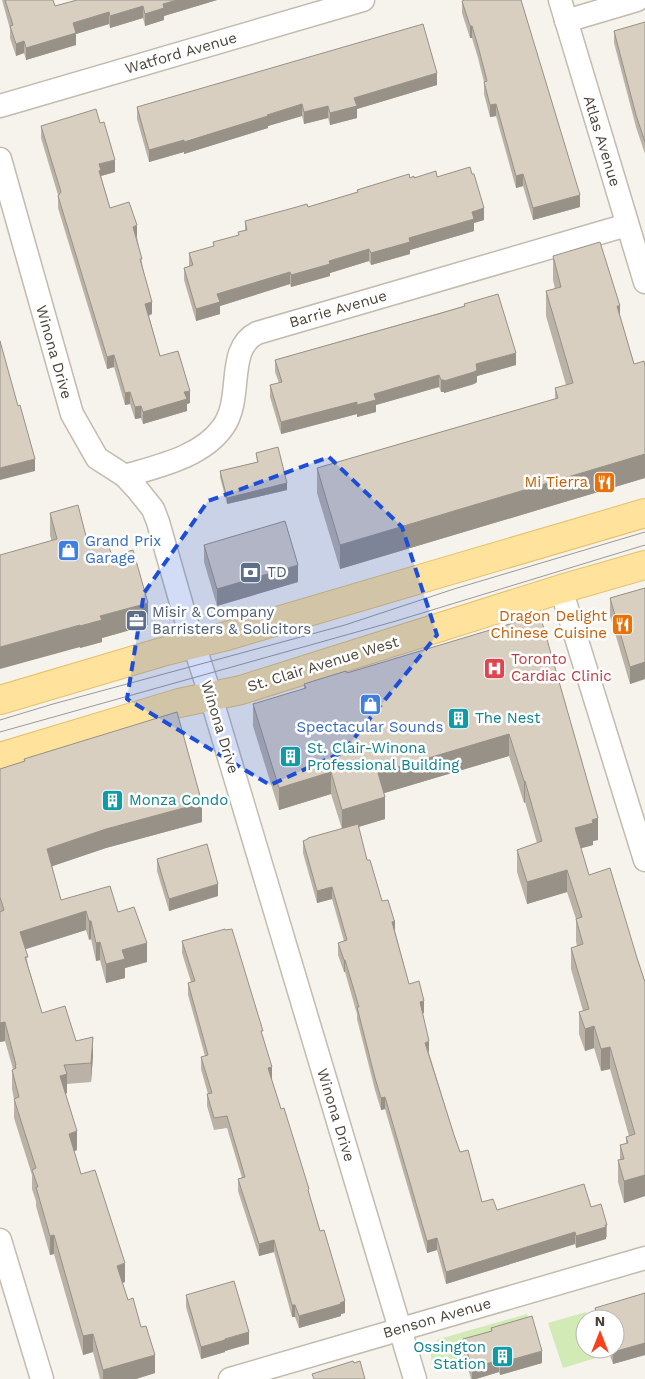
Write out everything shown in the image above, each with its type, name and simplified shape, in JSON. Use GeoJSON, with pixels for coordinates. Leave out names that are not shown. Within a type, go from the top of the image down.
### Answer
{"type":"FeatureCollection","features":[{"type":"Feature","properties":{"kind":"main road"},"geometry":{"type":"LineString","coordinates":[[0,700],[645,513]]}},
{"type":"Feature","properties":{"kind":"main road","name":"St. Clair Avenue West"},"geometry":{"type":"LineString","coordinates":[[0,757],[179,703],[241,690],[561,589],[645,565]]}},
{"type":"Feature","properties":{"kind":"street","name":"Watford Avenue"},"geometry":{"type":"LineString","coordinates":[[0,106],[363,0]]}},
{"type":"Feature","properties":{"kind":"street"},"geometry":{"type":"LineString","coordinates":[[563,10],[637,0]]}},
{"type":"Feature","properties":{"kind":"street","name":"Atlas Avenue"},"geometry":{"type":"LineString","coordinates":[[563,10],[645,282]]}},
{"type":"Feature","properties":{"kind":"street","name":"Winona Drive"},"geometry":{"type":"LineString","coordinates":[[0,160],[72,414],[97,458],[125,476],[144,496],[153,509],[415,1379]]}},
{"type":"Feature","properties":{"kind":"street","name":"Barrie Avenue"},"geometry":{"type":"LineString","coordinates":[[125,476],[171,461],[194,451],[214,438],[230,414],[236,390],[238,357],[242,346],[250,337],[257,333],[627,225]]}},
{"type":"Feature","properties":{"kind":"street"},"geometry":{"type":"LineString","coordinates":[[561,589],[645,860]]}},
{"type":"Feature","properties":{"kind":"street"},"geometry":{"type":"LineString","coordinates":[[0,1240],[42,1379]]}},
{"type":"Feature","properties":{"kind":"street","name":"Benson Avenue"},"geometry":{"type":"LineString","coordinates":[[230,1379],[645,1258]]}},
{"type":"Feature","properties":{"kind":"highlighted area"},"geometry":{"type":"Polygon","coordinates":[[[329,457],[402,527],[437,635],[343,752],[270,785],[127,699],[144,593],[208,501],[329,457]]]}},
{"type":"Feature","properties":{"kind":"green space"},"geometry":{"type":"Polygon","coordinates":[[[527,1314],[532,1328],[463,1351],[466,1361],[434,1371],[431,1350],[439,1339],[527,1314]]]}},
{"type":"Feature","properties":{"kind":"green space"},"geometry":{"type":"Polygon","coordinates":[[[575,1315],[575,1359],[592,1359],[563,1368],[548,1323],[575,1315]]]}},
{"type":"Feature","properties":{"kind":"building"},"geometry":{"type":"Polygon","coordinates":[[[5,0],[53,0],[55,6],[77,0],[177,0],[163,4],[164,8],[145,14],[143,6],[110,16],[109,12],[73,23],[76,33],[26,48],[24,41],[16,44],[10,26],[13,25],[5,0]]]}},
{"type":"Feature","properties":{"kind":"building"},"geometry":{"type":"Polygon","coordinates":[[[521,0],[580,195],[533,208],[523,174],[516,176],[496,104],[490,105],[484,82],[487,81],[472,26],[470,26],[462,1],[521,0]]]}},
{"type":"Feature","properties":{"kind":"building"},"geometry":{"type":"Polygon","coordinates":[[[645,22],[645,142],[614,31],[645,22]]]}},
{"type":"Feature","properties":{"kind":"building"},"geometry":{"type":"Polygon","coordinates":[[[423,24],[437,73],[354,98],[357,106],[330,113],[328,106],[304,112],[302,104],[184,142],[184,140],[149,150],[137,107],[423,24]]]}},
{"type":"Feature","properties":{"kind":"building"},"geometry":{"type":"Polygon","coordinates":[[[96,109],[100,123],[104,122],[115,160],[99,164],[101,170],[99,171],[110,208],[129,202],[137,225],[133,227],[152,302],[145,304],[160,356],[178,351],[190,391],[184,392],[187,399],[143,412],[141,406],[135,407],[130,392],[125,393],[114,355],[107,357],[58,196],[61,192],[41,126],[96,109]]]}},
{"type":"Feature","properties":{"kind":"building"},"geometry":{"type":"Polygon","coordinates":[[[470,167],[472,174],[474,174],[484,208],[472,212],[474,219],[409,238],[410,242],[371,253],[369,249],[329,261],[330,264],[291,275],[290,272],[217,294],[220,302],[196,309],[184,268],[193,265],[189,253],[214,246],[213,242],[239,235],[238,232],[247,230],[245,221],[307,204],[308,207],[409,174],[410,178],[414,176],[414,178],[436,171],[437,177],[470,167]]]}},
{"type":"Feature","properties":{"kind":"building"},"geometry":{"type":"Polygon","coordinates":[[[600,242],[620,306],[617,306],[634,364],[644,361],[645,454],[340,545],[317,468],[558,398],[555,388],[573,383],[546,291],[561,287],[553,256],[600,242]]]}},
{"type":"Feature","properties":{"kind":"building"},"geometry":{"type":"Polygon","coordinates":[[[498,294],[516,353],[476,364],[477,370],[474,372],[444,381],[441,380],[439,375],[374,394],[376,400],[357,405],[357,402],[281,422],[270,385],[282,382],[275,360],[445,312],[498,294]]]}},
{"type":"Feature","properties":{"kind":"building"},"geometry":{"type":"Polygon","coordinates":[[[0,341],[35,459],[0,468],[0,341]]]}},
{"type":"Feature","properties":{"kind":"building"},"geometry":{"type":"Polygon","coordinates":[[[278,447],[287,483],[227,498],[220,471],[258,462],[256,453],[278,447]]]}},
{"type":"Feature","properties":{"kind":"building"},"geometry":{"type":"Polygon","coordinates":[[[78,505],[88,544],[106,538],[112,556],[133,550],[148,603],[100,616],[102,620],[0,647],[0,555],[57,539],[50,513],[78,505]]]}},
{"type":"Feature","properties":{"kind":"building","name":"TD"},"geometry":{"type":"Polygon","coordinates":[[[285,521],[298,565],[217,589],[204,545],[285,521]]]}},
{"type":"Feature","properties":{"kind":"building"},"geometry":{"type":"Polygon","coordinates":[[[645,588],[645,662],[630,667],[610,598],[645,588]]]}},
{"type":"Feature","properties":{"kind":"building"},"geometry":{"type":"Polygon","coordinates":[[[540,615],[598,818],[592,820],[593,823],[575,828],[589,875],[610,868],[645,982],[645,1175],[624,1181],[618,1160],[624,1159],[620,1145],[628,1143],[626,1137],[635,1134],[610,1047],[601,1049],[594,1026],[585,1029],[579,1012],[589,1009],[571,948],[583,944],[576,919],[582,917],[567,870],[527,882],[517,850],[542,841],[509,734],[378,773],[385,797],[342,810],[331,772],[279,788],[253,704],[306,688],[304,684],[346,671],[347,673],[540,615]]]}},
{"type":"Feature","properties":{"kind":"building"},"geometry":{"type":"Polygon","coordinates":[[[177,712],[202,803],[106,829],[47,849],[61,900],[110,886],[118,912],[134,907],[147,943],[122,950],[125,959],[106,964],[100,942],[96,943],[91,921],[89,921],[86,911],[20,932],[28,957],[25,957],[42,1013],[65,1006],[76,1041],[93,1037],[91,1063],[64,1065],[67,1074],[60,1076],[77,1131],[69,1134],[81,1174],[95,1170],[125,1263],[117,1266],[128,1300],[133,1298],[141,1327],[146,1326],[155,1355],[103,1370],[93,1334],[83,1336],[54,1235],[50,1236],[32,1170],[36,1168],[14,1099],[19,1097],[12,1070],[16,1068],[16,1065],[5,1022],[0,1023],[0,912],[4,910],[0,897],[0,769],[25,761],[24,759],[177,712]]]}},
{"type":"Feature","properties":{"kind":"building"},"geometry":{"type":"Polygon","coordinates":[[[358,824],[367,860],[370,860],[382,901],[388,900],[395,921],[392,922],[409,984],[419,981],[424,1001],[420,1002],[429,1041],[425,1043],[460,1152],[468,1150],[482,1202],[493,1199],[497,1210],[584,1184],[591,1207],[601,1204],[606,1227],[576,1236],[575,1232],[446,1272],[437,1238],[427,1241],[385,1097],[381,1098],[375,1078],[357,1007],[359,1007],[338,943],[347,940],[332,887],[317,891],[303,841],[358,824]]]}},
{"type":"Feature","properties":{"kind":"building"},"geometry":{"type":"Polygon","coordinates":[[[207,844],[218,884],[169,899],[157,859],[207,844]]]}},
{"type":"Feature","properties":{"kind":"building"},"geometry":{"type":"Polygon","coordinates":[[[225,929],[232,929],[263,1031],[261,1031],[272,1067],[268,1068],[281,1109],[284,1108],[320,1231],[324,1230],[345,1301],[341,1304],[299,1316],[295,1305],[292,1305],[274,1240],[259,1244],[238,1179],[245,1177],[227,1116],[214,1118],[207,1094],[212,1093],[201,1057],[208,1055],[188,983],[195,981],[182,941],[225,929]]]}},
{"type":"Feature","properties":{"kind":"building"},"geometry":{"type":"Polygon","coordinates":[[[234,1281],[249,1332],[201,1347],[186,1295],[234,1281]]]}},
{"type":"Feature","properties":{"kind":"building"},"geometry":{"type":"Polygon","coordinates":[[[645,1293],[645,1343],[625,1349],[625,1309],[595,1308],[645,1293]]]}},
{"type":"Feature","properties":{"kind":"building","name":"Ossington Station"},"geometry":{"type":"Polygon","coordinates":[[[532,1316],[542,1351],[500,1363],[499,1360],[472,1368],[463,1339],[492,1331],[491,1328],[532,1316]]]}},
{"type":"Feature","properties":{"kind":"building"},"geometry":{"type":"Polygon","coordinates":[[[353,1361],[354,1363],[360,1361],[365,1379],[314,1379],[312,1374],[353,1361]]]}},
{"type":"Feature","properties":{"kind":"tram line"},"geometry":{"type":"LineString","coordinates":[[0,720],[345,625],[454,589],[645,532]]}},
{"type":"Feature","properties":{"kind":"tram line"},"geometry":{"type":"LineString","coordinates":[[0,732],[396,621],[645,545]]}},
{"type":"Feature","properties":{"kind":"place","name":"Mi Tierra"},"geometry":{"type":"Point","coordinates":[604,482]}},
{"type":"Feature","properties":{"kind":"place","name":"Grand Prix Garage"},"geometry":{"type":"Point","coordinates":[69,550]}},
{"type":"Feature","properties":{"kind":"place","name":"TD"},"geometry":{"type":"Point","coordinates":[251,572]}},
{"type":"Feature","properties":{"kind":"place","name":"Misir & Company Barristers & Solicitors"},"geometry":{"type":"Point","coordinates":[136,621]}},
{"type":"Feature","properties":{"kind":"place","name":"Dragon Delight Chinese Cuisine"},"geometry":{"type":"Point","coordinates":[623,625]}},
{"type":"Feature","properties":{"kind":"place","name":"Toronto Cardiac Clinic"},"geometry":{"type":"Point","coordinates":[495,668]}},
{"type":"Feature","properties":{"kind":"place","name":"Spectacular Sounds"},"geometry":{"type":"Point","coordinates":[370,704]}},
{"type":"Feature","properties":{"kind":"place","name":"The Nest"},"geometry":{"type":"Point","coordinates":[459,718]}},
{"type":"Feature","properties":{"kind":"place","name":"St. Clair-Winona Professional Building"},"geometry":{"type":"Point","coordinates":[291,757]}},
{"type":"Feature","properties":{"kind":"place","name":"Monza Condo"},"geometry":{"type":"Point","coordinates":[113,800]}},
{"type":"Feature","properties":{"kind":"place","name":"Ossington Station"},"geometry":{"type":"Point","coordinates":[502,1356]}}]}
